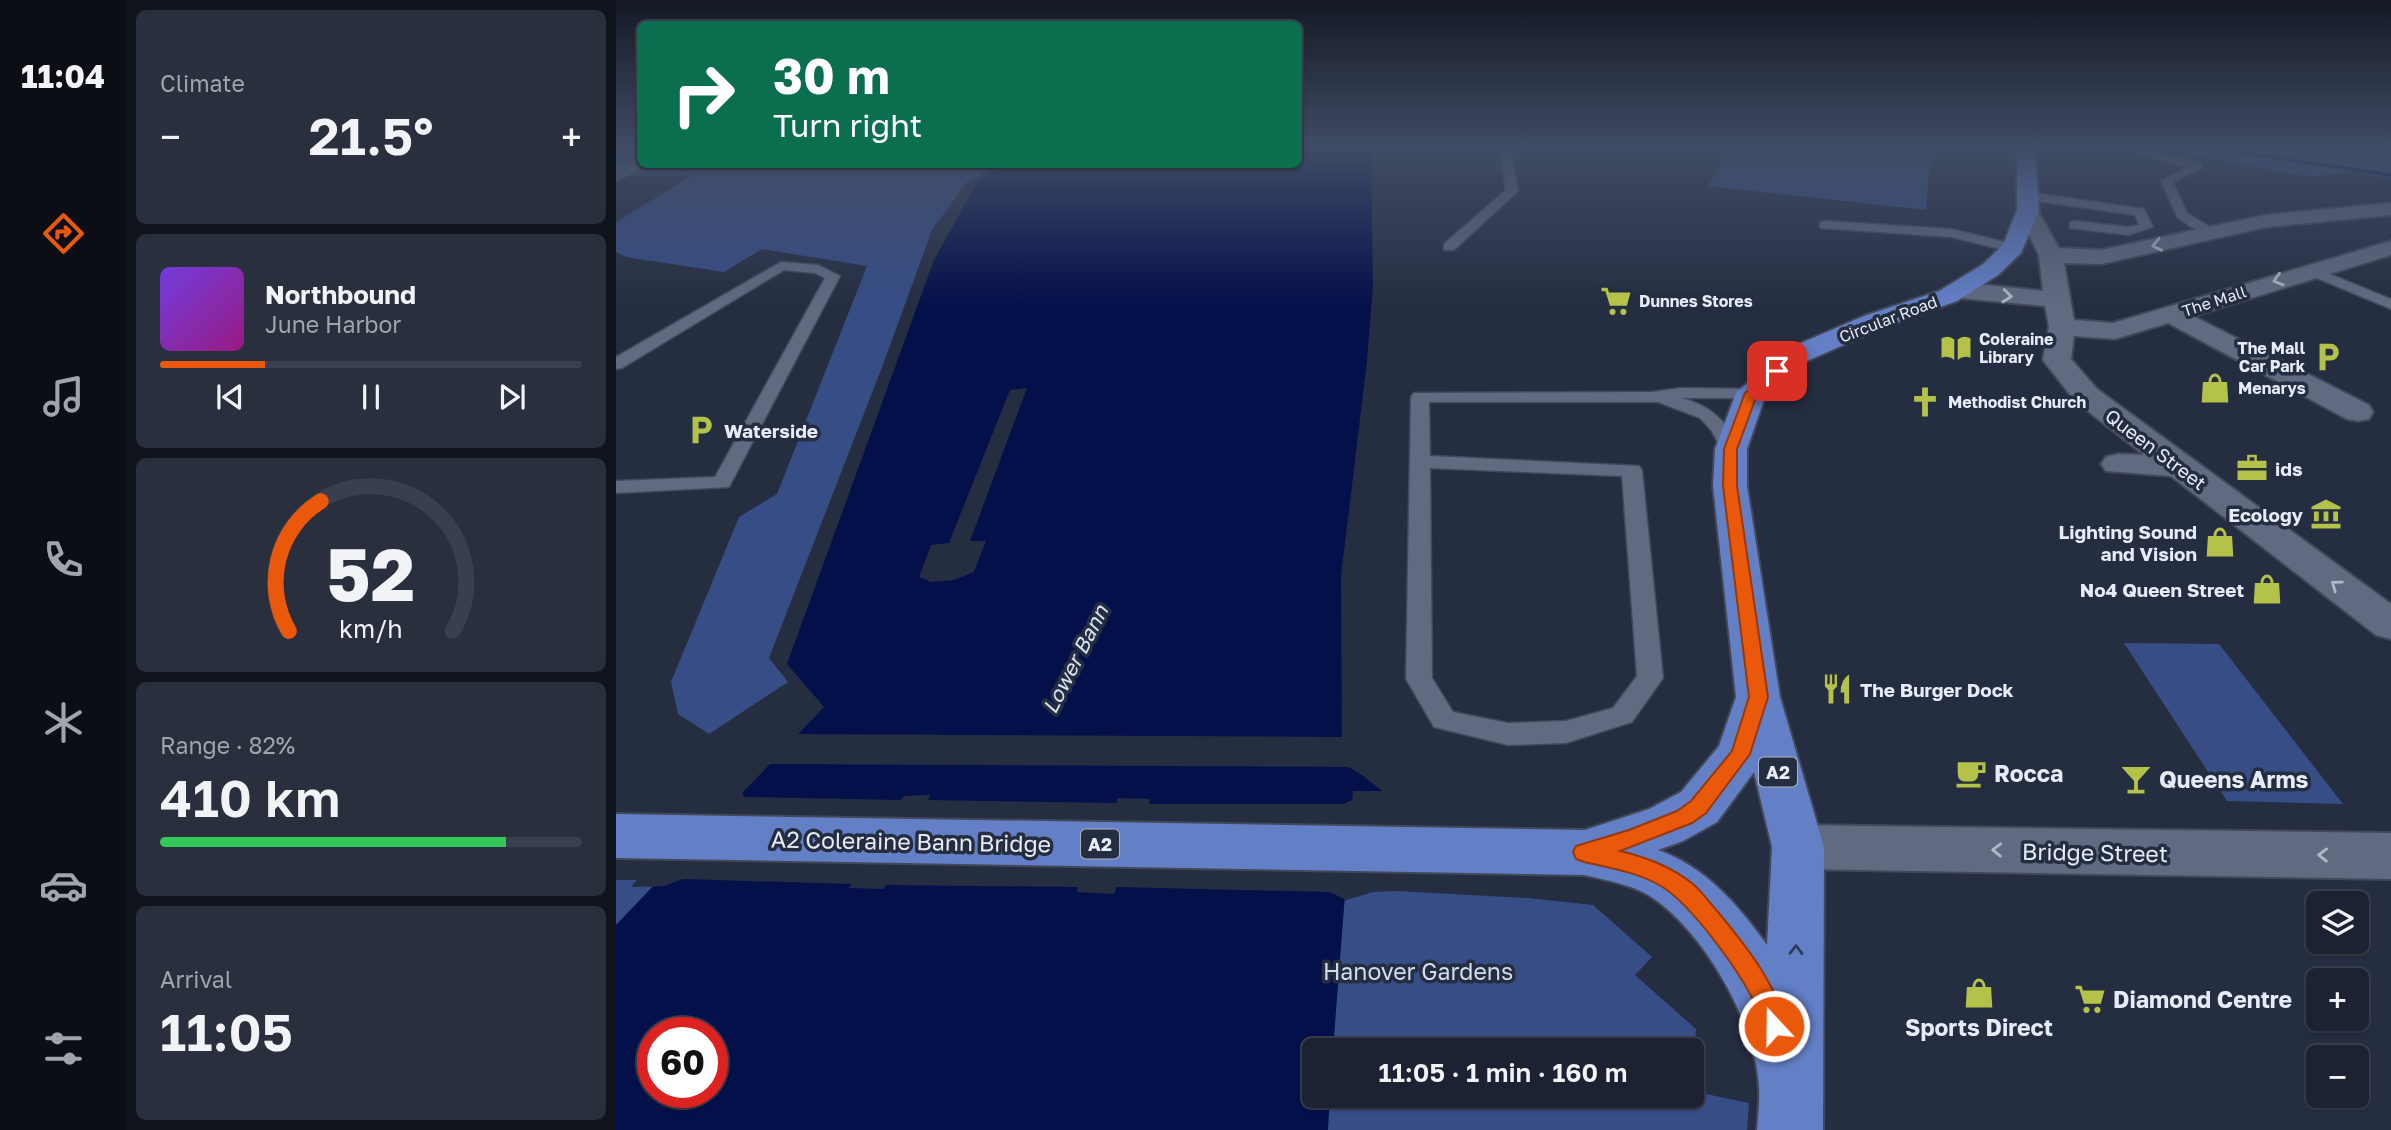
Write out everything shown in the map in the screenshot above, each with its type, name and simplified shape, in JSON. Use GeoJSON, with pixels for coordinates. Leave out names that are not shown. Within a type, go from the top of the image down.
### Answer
{"type":"FeatureCollection","features":[{"type":"Feature","properties":{"kind":"main road","name":"Circular Road"},"geometry":{"type":"LineString","coordinates":[[1751,393],[1797,355],[1873,322],[1959,290],[1990,270],[2013,248],[2028,203]]}},
{"type":"Feature","properties":{"kind":"main road","name":"A2"},"geometry":{"type":"LineString","coordinates":[[1751,393],[1731,449],[1730,486],[1758,697],[1798,847]]}},
{"type":"Feature","properties":{"kind":"main road","name":"A2"},"geometry":{"type":"LineString","coordinates":[[1584,852],[1665,826],[1699,807],[1740,754],[1758,697]]}},
{"type":"Feature","properties":{"kind":"main road","name":"A2 Coleraine Bann Bridge"},"geometry":{"type":"LineString","coordinates":[[616,836],[1584,852]]}},
{"type":"Feature","properties":{"kind":"main road"},"geometry":{"type":"LineString","coordinates":[[1791,1111],[1798,847]]}},
{"type":"Feature","properties":{"kind":"main road","name":"A2"},"geometry":{"type":"LineString","coordinates":[[1584,852],[1637,864],[1669,880],[1687,893],[1741,957],[1768,1003],[1791,1111]]}},
{"type":"Feature","properties":{"kind":"street"},"geometry":{"type":"LineString","coordinates":[[2028,203],[2051,254],[2101,257],[2266,221],[2380,210]]}},
{"type":"Feature","properties":{"kind":"street"},"geometry":{"type":"LineString","coordinates":[[2380,210],[2373,219],[2391,229]]}},
{"type":"Feature","properties":{"kind":"street","name":"The Mall"},"geometry":{"type":"LineString","coordinates":[[2059,312],[2101,332],[2115,331],[2310,270],[2391,248]]}},
{"type":"Feature","properties":{"kind":"street","name":"Queen Street"},"geometry":{"type":"LineString","coordinates":[[2051,254],[2059,312],[2057,359],[2086,395],[2391,625]]}},
{"type":"Feature","properties":{"kind":"street"},"geometry":{"type":"LineString","coordinates":[[1959,290],[2035,299],[2059,312]]}},
{"type":"Feature","properties":{"kind":"street"},"geometry":{"type":"LineString","coordinates":[[2172,314],[2358,412]]}},
{"type":"Feature","properties":{"kind":"street"},"geometry":{"type":"LineString","coordinates":[[2118,464],[2179,466]]}},
{"type":"Feature","properties":{"kind":"street","name":"Bridge Street"},"geometry":{"type":"LineString","coordinates":[[1798,847],[2391,856]]}},
{"type":"Feature","properties":{"kind":"lane"},"geometry":{"type":"LineString","coordinates":[[1449,247],[1501,201]]}},
{"type":"Feature","properties":{"kind":"lane"},"geometry":{"type":"LineString","coordinates":[[2176,201],[2182,215],[2210,233]]}},
{"type":"Feature","properties":{"kind":"lane"},"geometry":{"type":"LineString","coordinates":[[2028,203],[2140,212],[2147,227],[2128,231],[2075,225]]}},
{"type":"Feature","properties":{"kind":"lane"},"geometry":{"type":"LineString","coordinates":[[1825,225],[1951,233],[2013,248]]}},
{"type":"Feature","properties":{"kind":"lane"},"geometry":{"type":"LineString","coordinates":[[616,364],[781,266],[818,269],[833,276],[722,483],[616,487]]}},
{"type":"Feature","properties":{"kind":"lane"},"geometry":{"type":"LineString","coordinates":[[2310,270],[2391,304]]}},
{"type":"Feature","properties":{"kind":"lane"},"geometry":{"type":"LineString","coordinates":[[1420,462],[1632,470],[1650,678],[1622,715],[1566,732],[1508,734],[1444,720],[1419,678],[1420,397],[1652,397],[1681,393],[1751,393]]}},
{"type":"Feature","properties":{"kind":"lane"},"geometry":{"type":"LineString","coordinates":[[1652,397],[1684,404],[1709,414],[1719,424],[1731,449]]}},
{"type":"Feature","properties":{"kind":"green space"},"geometry":{"type":"Polygon","coordinates":[[[651,201],[953,201],[932,230],[884,362],[769,658],[788,682],[709,734],[678,714],[671,682],[739,517],[777,494],[867,266],[762,249],[724,272],[626,257],[616,252],[616,222],[651,201]]]}},
{"type":"Feature","properties":{"kind":"green space"},"geometry":{"type":"Polygon","coordinates":[[[1842,201],[1927,201],[1926,210],[1842,201]]]}},
{"type":"Feature","properties":{"kind":"green space"},"geometry":{"type":"Polygon","coordinates":[[[2124,643],[2219,644],[2343,804],[2227,801],[2124,643]]]}},
{"type":"Feature","properties":{"kind":"green space"},"geometry":{"type":"Polygon","coordinates":[[[616,880],[637,880],[631,887],[664,886],[616,951],[616,880]]]}},
{"type":"Feature","properties":{"kind":"green space","name":"Hanover Gardens"},"geometry":{"type":"Polygon","coordinates":[[[1330,892],[1343,901],[1373,892],[1528,898],[1593,905],[1652,957],[1635,975],[1696,1029],[1695,1038],[1302,1038],[1302,1108],[1704,1108],[1704,1094],[1749,1103],[1747,1130],[1274,1130],[1330,892]]]}},
{"type":"Feature","properties":{"kind":"water","name":"Lower Bann"},"geometry":{"type":"Polygon","coordinates":[[[967,201],[1372,201],[1373,285],[1367,361],[1341,576],[1342,763],[1388,791],[1353,791],[1334,1038],[1302,1038],[1302,1108],[1329,1108],[1328,1130],[616,1130],[616,925],[824,707],[787,664],[934,260],[967,201]]]}},
{"type":"Feature","properties":{"kind":"pier"},"geometry":{"type":"Polygon","coordinates":[[[1027,388],[970,541],[986,541],[974,572],[954,580],[931,582],[919,577],[931,545],[949,543],[1010,390],[1027,388]]]}},
{"type":"Feature","properties":{"kind":"pier"},"geometry":{"type":"Polygon","coordinates":[[[794,734],[1345,737],[1346,761],[1392,790],[1386,794],[1352,767],[770,764],[742,793],[745,797],[901,800],[904,796],[930,795],[928,800],[1116,803],[1118,798],[1150,799],[1149,804],[1343,804],[1356,798],[1346,900],[1330,892],[1117,887],[1114,894],[1077,892],[1078,887],[886,885],[883,889],[849,888],[851,884],[683,879],[664,886],[647,887],[794,734]]]}},
{"type":"Feature","properties":{"kind":"place","name":"Dunnes Stores"},"geometry":{"type":"Point","coordinates":[1616,301]}},
{"type":"Feature","properties":{"kind":"place","name":"Coleraine Library"},"geometry":{"type":"Point","coordinates":[1956,348]}},
{"type":"Feature","properties":{"kind":"place","name":"The Mall Car Park"},"geometry":{"type":"Point","coordinates":[2328,357]}},
{"type":"Feature","properties":{"kind":"place","name":"Menarys"},"geometry":{"type":"Point","coordinates":[2215,388]}},
{"type":"Feature","properties":{"kind":"place","name":"Methodist Church"},"geometry":{"type":"Point","coordinates":[1925,402]}},
{"type":"Feature","properties":{"kind":"place","name":"Waterside"},"geometry":{"type":"Point","coordinates":[701,430]}},
{"type":"Feature","properties":{"kind":"place","name":"ids"},"geometry":{"type":"Point","coordinates":[2252,468]}},
{"type":"Feature","properties":{"kind":"place","name":"Ecology"},"geometry":{"type":"Point","coordinates":[2326,514]}},
{"type":"Feature","properties":{"kind":"place","name":"Lighting Sound and Vision"},"geometry":{"type":"Point","coordinates":[2220,542]}},
{"type":"Feature","properties":{"kind":"place","name":"No4 Queen Street"},"geometry":{"type":"Point","coordinates":[2267,589]}},
{"type":"Feature","properties":{"kind":"place","name":"The Burger Dock"},"geometry":{"type":"Point","coordinates":[1837,689]}},
{"type":"Feature","properties":{"kind":"place","name":"Rocca"},"geometry":{"type":"Point","coordinates":[1971,773]}},
{"type":"Feature","properties":{"kind":"place","name":"Queens Arms"},"geometry":{"type":"Point","coordinates":[2136,779]}},
{"type":"Feature","properties":{"kind":"place","name":"Sports Direct"},"geometry":{"type":"Point","coordinates":[1979,993]}},
{"type":"Feature","properties":{"kind":"place","name":"Diamond Centre"},"geometry":{"type":"Point","coordinates":[2090,999]}},
{"type":"Feature","properties":{"kind":"route"},"geometry":{"type":"LineString","coordinates":[[1774,1026],[1768,1003],[1741,957],[1687,893],[1669,880],[1637,864],[1584,852],[1633,838],[1685,817],[1699,807],[1740,754],[1758,697],[1730,486],[1731,449],[1751,393],[1777,371]]}}]}
